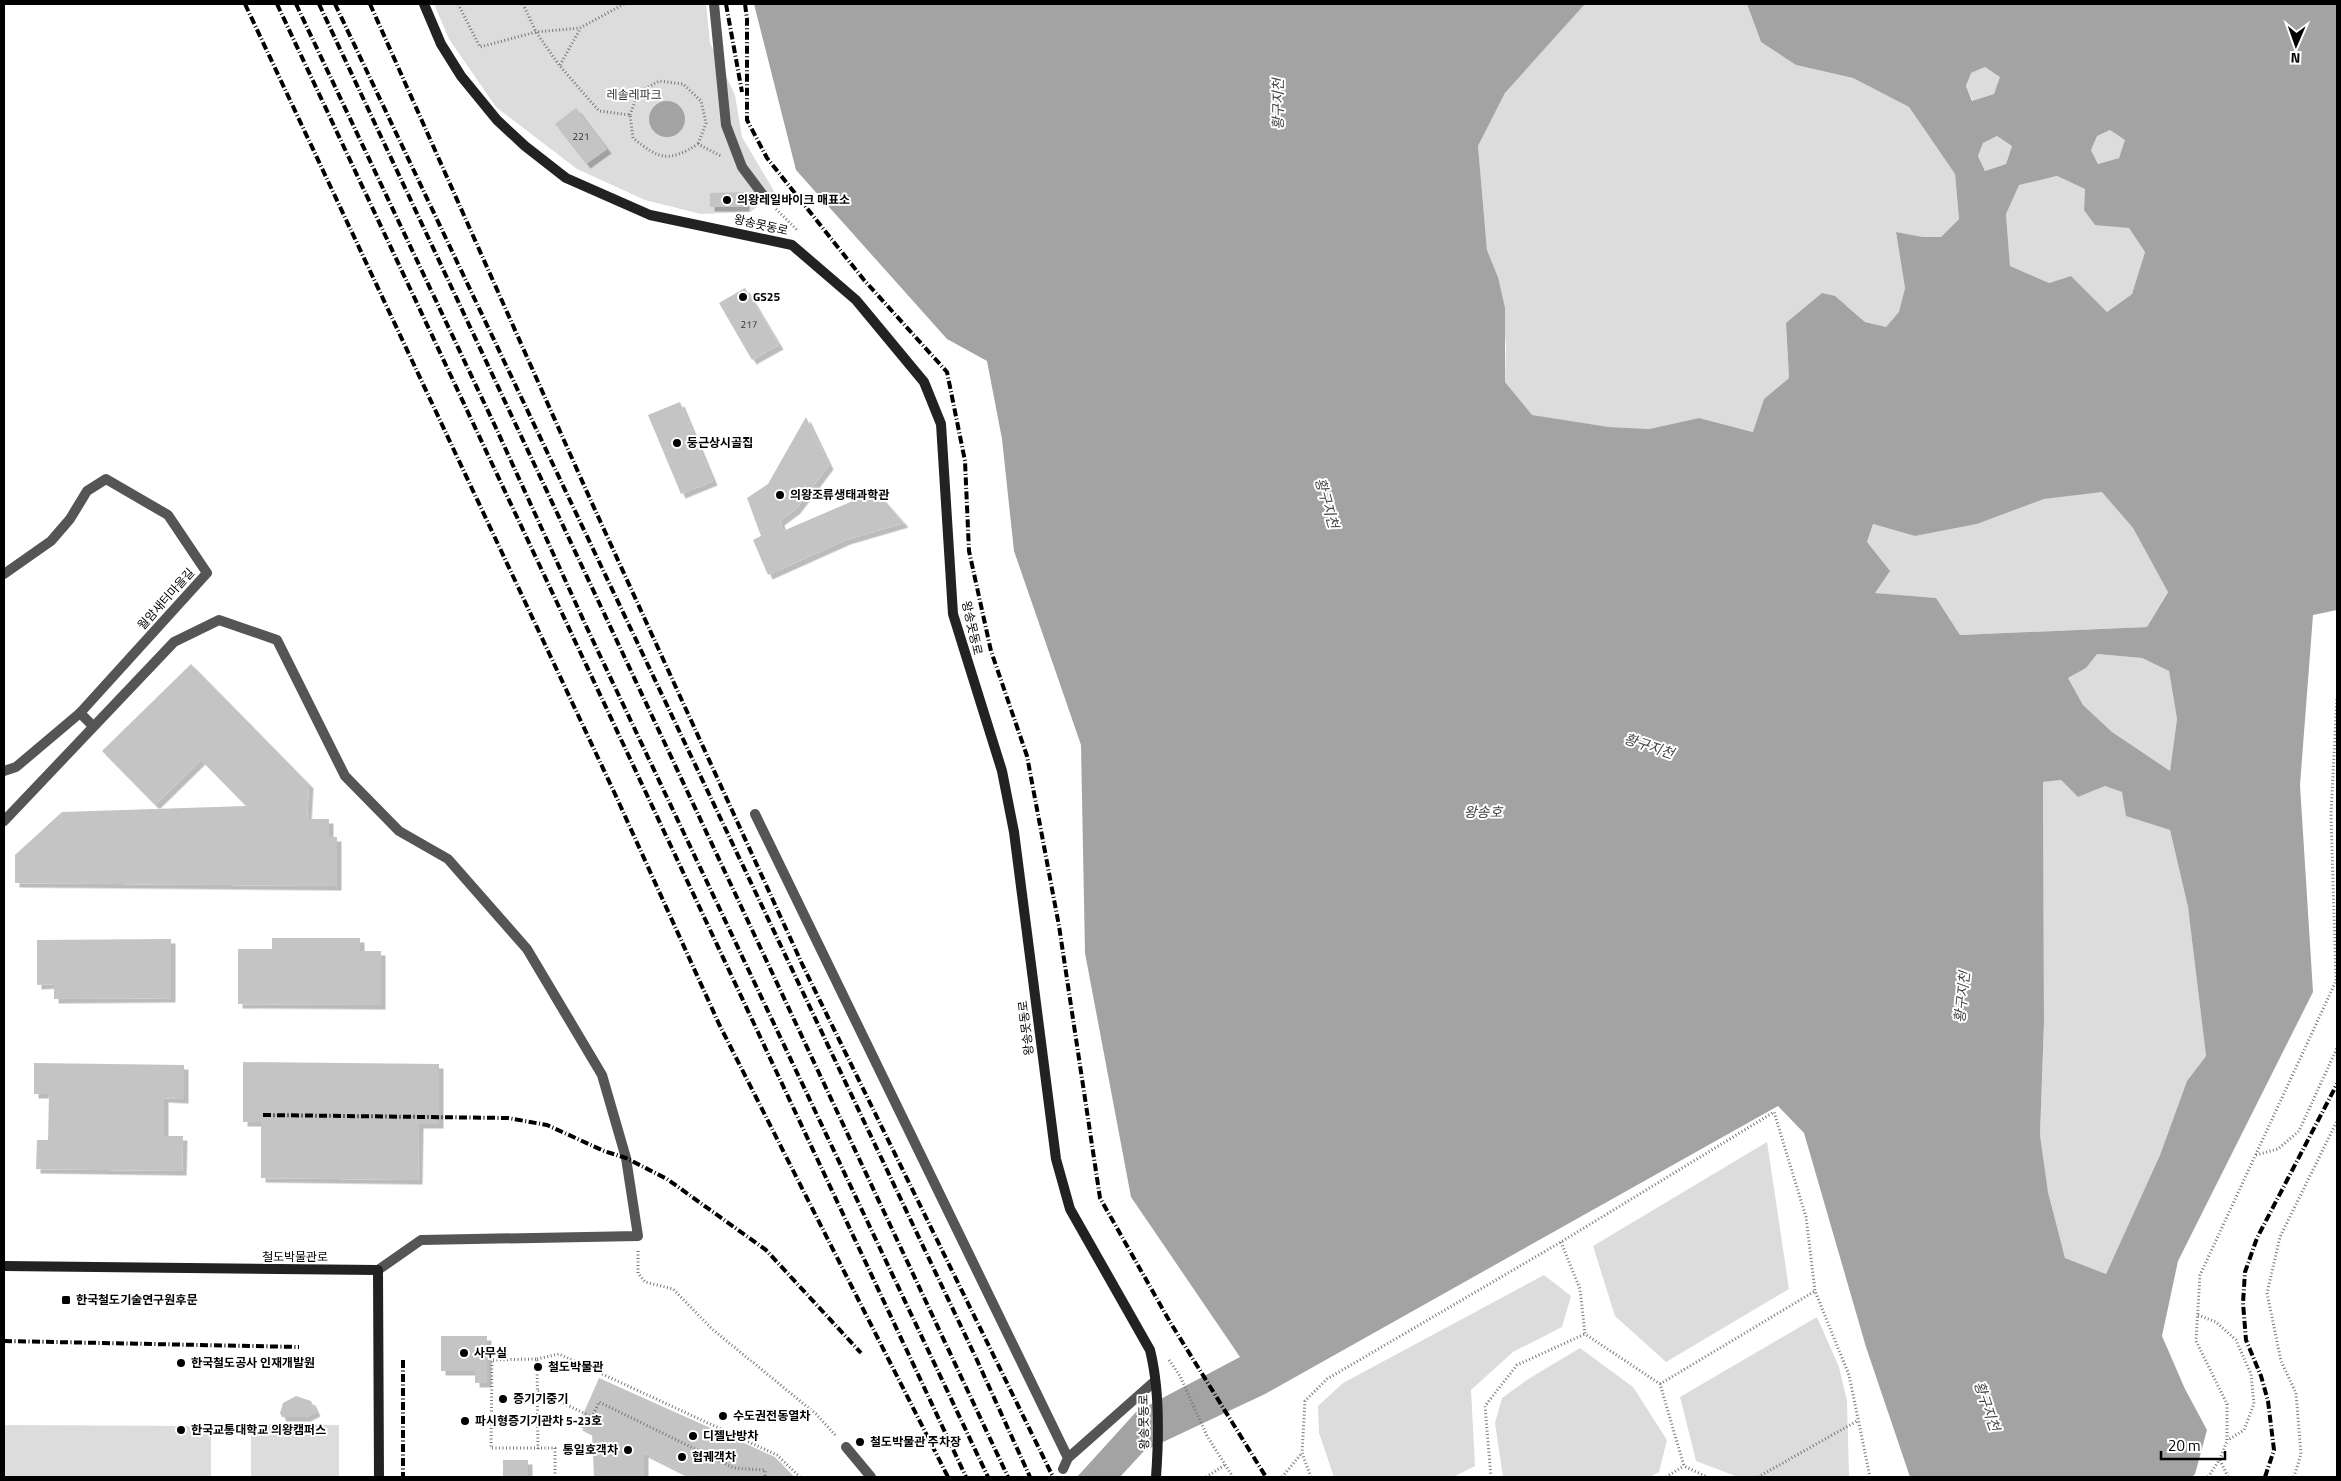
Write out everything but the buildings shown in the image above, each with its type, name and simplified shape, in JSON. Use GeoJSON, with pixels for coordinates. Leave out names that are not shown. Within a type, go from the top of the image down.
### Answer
{"type":"FeatureCollection","features":[{"type":"Feature","properties":{"kind":"street","name":"왕송못동로"},"geometry":{"type":"LineString","coordinates":[[424,4],[441,44],[467,83],[498,120],[526,146],[566,178],[650,215],[792,245],[856,300],[924,382],[941,424],[953,614],[1002,771],[1014,832],[1056,1159],[1070,1209],[1150,1350],[1156,1395],[1156,1477]]}},
{"type":"Feature","properties":{"kind":"street"},"geometry":{"type":"LineString","coordinates":[[714,4],[726,125],[742,167],[766,199]]}},
{"type":"Feature","properties":{"kind":"street","name":"월암새터마을길"},"geometry":{"type":"LineString","coordinates":[[4,574],[51,541],[70,519],[87,491],[106,479],[168,515],[206,573],[80,713],[16,767],[4,771]]}},
{"type":"Feature","properties":{"kind":"street"},"geometry":{"type":"LineString","coordinates":[[4,821],[174,642],[219,620],[277,640],[318,718],[345,776],[399,830],[448,859],[527,949],[602,1075],[626,1158],[638,1236],[421,1240],[378,1270],[378,1477]]}},
{"type":"Feature","properties":{"kind":"street"},"geometry":{"type":"LineString","coordinates":[[80,713],[93,726]]}},
{"type":"Feature","properties":{"kind":"street"},"geometry":{"type":"LineString","coordinates":[[755,814],[1068,1458]]}},
{"type":"Feature","properties":{"kind":"street","name":"철도박물관로"},"geometry":{"type":"LineString","coordinates":[[4,1266],[378,1270]]}},
{"type":"Feature","properties":{"kind":"street"},"geometry":{"type":"LineString","coordinates":[[1063,1469],[1068,1458],[1155,1381]]}},
{"type":"Feature","properties":{"kind":"street"},"geometry":{"type":"LineString","coordinates":[[846,1447],[871,1477]]}},
{"type":"Feature","properties":{"kind":"path"},"geometry":{"type":"LineString","coordinates":[[458,4],[480,47],[536,32],[580,28],[624,4]]}},
{"type":"Feature","properties":{"kind":"path"},"geometry":{"type":"LineString","coordinates":[[523,4],[536,32],[598,111],[630,115]]}},
{"type":"Feature","properties":{"kind":"path"},"geometry":{"type":"LineString","coordinates":[[560,65],[580,28]]}},
{"type":"Feature","properties":{"kind":"path"},"geometry":{"type":"LineString","coordinates":[[659,81],[684,84],[701,101],[706,123],[698,144],[679,156],[653,154],[633,138],[630,115],[638,94],[659,81]]}},
{"type":"Feature","properties":{"kind":"path"},"geometry":{"type":"LineString","coordinates":[[698,144],[742,167]]}},
{"type":"Feature","properties":{"kind":"path"},"geometry":{"type":"LineString","coordinates":[[2337,697],[2331,814],[2337,988]]}},
{"type":"Feature","properties":{"kind":"path"},"geometry":{"type":"LineString","coordinates":[[2332,784],[2337,781]]}},
{"type":"Feature","properties":{"kind":"path"},"geometry":{"type":"LineString","coordinates":[[2333,897],[2337,894]]}},
{"type":"Feature","properties":{"kind":"path"},"geometry":{"type":"LineString","coordinates":[[2208,1477],[2220,1459],[2227,1441],[2227,1404],[2196,1341],[2200,1275],[2336,981]]}},
{"type":"Feature","properties":{"kind":"path"},"geometry":{"type":"LineString","coordinates":[[2255,1155],[2278,1149],[2299,1131],[2337,1048]]}},
{"type":"Feature","properties":{"kind":"path"},"geometry":{"type":"LineString","coordinates":[[1311,1477],[1302,1452],[1305,1401],[1327,1379],[1561,1242],[1774,1112],[1806,1217],[1815,1291],[1849,1375],[1870,1477]]}},
{"type":"Feature","properties":{"kind":"path"},"geometry":{"type":"LineString","coordinates":[[2294,1477],[2301,1454],[2296,1393],[2281,1361],[2268,1293],[2280,1237],[2337,1121]]}},
{"type":"Feature","properties":{"kind":"path"},"geometry":{"type":"LineString","coordinates":[[638,1236],[638,1273],[645,1282],[673,1289],[712,1329],[816,1414],[846,1447]]}},
{"type":"Feature","properties":{"kind":"path"},"geometry":{"type":"LineString","coordinates":[[1561,1242],[1580,1289],[1585,1334],[1660,1384],[1684,1466],[1707,1477]]}},
{"type":"Feature","properties":{"kind":"path"},"geometry":{"type":"LineString","coordinates":[[1660,1384],[1815,1291]]}},
{"type":"Feature","properties":{"kind":"path"},"geometry":{"type":"LineString","coordinates":[[2198,1316],[2216,1322],[2236,1340],[2252,1374],[2254,1404],[2244,1430],[2227,1441]]}},
{"type":"Feature","properties":{"kind":"path"},"geometry":{"type":"LineString","coordinates":[[1491,1477],[1485,1406],[1517,1365],[1585,1334]]}},
{"type":"Feature","properties":{"kind":"path"},"geometry":{"type":"LineString","coordinates":[[555,1477],[555,1448],[491,1448],[492,1360],[537,1359],[559,1354],[776,1455],[800,1477]]}},
{"type":"Feature","properties":{"kind":"path"},"geometry":{"type":"LineString","coordinates":[[537,1359],[538,1449]]}},
{"type":"Feature","properties":{"kind":"path"},"geometry":{"type":"LineString","coordinates":[[1180,1376],[1207,1436],[1233,1477]]}},
{"type":"Feature","properties":{"kind":"path"},"geometry":{"type":"LineString","coordinates":[[538,1391],[592,1417],[599,1402],[734,1468],[765,1470],[765,1477]]}},
{"type":"Feature","properties":{"kind":"path"},"geometry":{"type":"LineString","coordinates":[[1758,1477],[1857,1421]]}},
{"type":"Feature","properties":{"kind":"path"},"geometry":{"type":"LineString","coordinates":[[1282,1477],[1302,1452]]}},
{"type":"Feature","properties":{"kind":"path"},"geometry":{"type":"LineString","coordinates":[[2220,1459],[2228,1477]]}},
{"type":"Feature","properties":{"kind":"path"},"geometry":{"type":"LineString","coordinates":[[1206,1477],[1225,1465]]}},
{"type":"Feature","properties":{"kind":"path"},"geometry":{"type":"LineString","coordinates":[[1666,1477],[1684,1466]]}},
{"type":"Feature","properties":{"kind":"green space","name":"레솔레파크"},"geometry":{"type":"Polygon","coordinates":[[[434,4],[706,4],[710,43],[735,95],[742,137],[774,191],[751,212],[701,214],[645,200],[577,169],[496,107],[449,39],[434,4]]]}},
{"type":"Feature","properties":{"kind":"green space"},"geometry":{"type":"Polygon","coordinates":[[[1585,4],[1747,4],[1761,42],[1796,65],[1853,78],[1909,107],[1955,174],[1959,219],[1941,237],[1923,237],[1896,232],[1905,288],[1899,313],[1886,327],[1865,322],[1847,306],[1786,323],[1789,378],[1764,399],[1754,432],[1699,418],[1649,429],[1609,427],[1531,415],[1505,382],[1506,345],[1498,277],[1487,250],[1478,146],[1505,93],[1585,4]]]}},
{"type":"Feature","properties":{"kind":"green space"},"geometry":{"type":"Polygon","coordinates":[[[1985,67],[2001,77],[1994,94],[1973,101],[1966,86],[1971,73],[1985,67]]]}},
{"type":"Feature","properties":{"kind":"green space"},"geometry":{"type":"Polygon","coordinates":[[[2110,130],[2126,140],[2119,158],[2098,164],[2091,150],[2096,136],[2110,130]]]}},
{"type":"Feature","properties":{"kind":"green space"},"geometry":{"type":"Polygon","coordinates":[[[1997,136],[2012,146],[2006,164],[1985,171],[1978,156],[1983,143],[1997,136]]]}},
{"type":"Feature","properties":{"kind":"green space"},"geometry":{"type":"Polygon","coordinates":[[[2057,176],[2085,189],[2084,210],[2129,228],[2145,252],[2132,294],[2107,312],[2071,276],[2049,283],[2010,266],[2006,214],[2018,185],[2057,176]]]}},
{"type":"Feature","properties":{"kind":"green space"},"geometry":{"type":"Polygon","coordinates":[[[2102,491],[2133,528],[2168,591],[2147,627],[1960,635],[1935,598],[1874,593],[1867,542],[1873,524],[1915,536],[1977,524],[2044,499],[2102,491]]]}},
{"type":"Feature","properties":{"kind":"green space"},"geometry":{"type":"Polygon","coordinates":[[[2097,654],[2142,658],[2169,671],[2177,719],[2170,772],[2112,732],[2083,705],[2068,678],[2086,668],[2097,654]]]}},
{"type":"Feature","properties":{"kind":"green space"},"geometry":{"type":"Polygon","coordinates":[[[2061,780],[2078,797],[2105,786],[2122,792],[2127,816],[2170,830],[2188,907],[2206,1056],[2187,1081],[2160,1155],[2106,1274],[2065,1258],[2048,1192],[2040,1135],[2044,1022],[2043,782],[2061,780]]]}},
{"type":"Feature","properties":{"kind":"green space"},"geometry":{"type":"Polygon","coordinates":[[[1767,1142],[1789,1289],[1666,1362],[1615,1316],[1593,1246],[1767,1142]]]}},
{"type":"Feature","properties":{"kind":"green space"},"geometry":{"type":"Polygon","coordinates":[[[1544,1275],[1571,1296],[1562,1327],[1513,1352],[1471,1390],[1475,1466],[1453,1477],[1334,1477],[1319,1433],[1318,1406],[1343,1383],[1544,1275]]]}},
{"type":"Feature","properties":{"kind":"green space"},"geometry":{"type":"Polygon","coordinates":[[[1817,1317],[1839,1367],[1847,1401],[1849,1476],[1738,1477],[1696,1461],[1680,1397],[1817,1317]]]}},
{"type":"Feature","properties":{"kind":"green space"},"geometry":{"type":"Polygon","coordinates":[[[1580,1348],[1633,1387],[1667,1440],[1659,1472],[1650,1477],[1503,1477],[1495,1423],[1502,1398],[1530,1378],[1580,1348]]]}},
{"type":"Feature","properties":{"kind":"green space"},"geometry":{"type":"Polygon","coordinates":[[[251,1424],[339,1425],[339,1477],[251,1477],[251,1424]]]}},
{"type":"Feature","properties":{"kind":"green space"},"geometry":{"type":"Polygon","coordinates":[[[6,1425],[200,1426],[211,1435],[211,1477],[4,1477],[4,1427],[6,1425]]]}},
{"type":"Feature","properties":{"kind":"water","name":"왕송호"},"geometry":{"type":"Polygon","coordinates":[[[754,4],[1585,4],[1505,93],[1478,146],[1487,250],[1498,277],[1505,308],[1505,382],[1532,415],[1609,427],[1649,429],[1699,418],[1753,432],[1764,399],[1789,378],[1786,323],[1822,293],[1835,296],[1865,322],[1886,327],[1899,312],[1905,288],[1896,232],[1923,237],[1941,237],[1959,219],[1955,174],[1909,107],[1853,78],[1796,65],[1761,42],[1747,4],[2337,4],[2337,610],[2313,615],[2300,785],[2313,992],[2178,1261],[2162,1336],[2185,1389],[2207,1430],[2195,1474],[2192,1477],[1910,1477],[1866,1347],[1804,1133],[1778,1106],[1265,1394],[1144,1451],[1120,1477],[1077,1477],[1136,1412],[1240,1357],[1131,1197],[1085,953],[1081,745],[1014,551],[1002,439],[987,361],[947,339],[796,170],[754,4]],[[1985,67],[1971,73],[1966,86],[1972,101],[1994,94],[2000,77],[1985,67]],[[2110,130],[2097,136],[2091,150],[2098,164],[2119,158],[2125,140],[2110,130]],[[1997,136],[1983,143],[1978,156],[1985,171],[2006,164],[2012,146],[1997,136]],[[2057,176],[2019,185],[2006,214],[2010,266],[2049,283],[2071,276],[2107,312],[2132,294],[2145,252],[2129,228],[2095,225],[2084,210],[2085,189],[2057,176]],[[2102,492],[2044,499],[1977,524],[1915,536],[1873,524],[1867,542],[1890,571],[1875,593],[1936,598],[1960,635],[2147,627],[2168,592],[2133,528],[2102,492]],[[2097,654],[2086,668],[2068,678],[2083,705],[2112,732],[2170,771],[2177,719],[2169,671],[2142,658],[2097,654]],[[2061,780],[2043,782],[2044,1022],[2040,1135],[2048,1192],[2065,1258],[2106,1274],[2160,1155],[2187,1081],[2206,1056],[2188,907],[2170,830],[2126,816],[2122,792],[2105,786],[2078,797],[2061,780]]]}},
{"type":"Feature","properties":{"kind":"water"},"geometry":{"type":"Polygon","coordinates":[[[667,101],[674,102],[680,106],[684,112],[684,126],[680,132],[674,136],[667,137],[660,136],[654,132],[650,126],[649,119],[650,112],[654,106],[660,102],[667,101]]]}},
{"type":"Feature","properties":{"kind":"railway"},"geometry":{"type":"LineString","coordinates":[[245,4],[615,794],[719,1024],[948,1477]]}},
{"type":"Feature","properties":{"kind":"railway"},"geometry":{"type":"LineString","coordinates":[[277,4],[966,1477]]}},
{"type":"Feature","properties":{"kind":"railway"},"geometry":{"type":"LineString","coordinates":[[296,4],[496,428],[587,628],[988,1477]]}},
{"type":"Feature","properties":{"kind":"railway"},"geometry":{"type":"LineString","coordinates":[[319,4],[1008,1477]]}},
{"type":"Feature","properties":{"kind":"railway"},"geometry":{"type":"LineString","coordinates":[[335,4],[976,1358],[1030,1477]]}},
{"type":"Feature","properties":{"kind":"railway"},"geometry":{"type":"LineString","coordinates":[[370,4],[591,501],[803,966],[1053,1477]]}},
{"type":"Feature","properties":{"kind":"railway"},"geometry":{"type":"LineString","coordinates":[[726,4],[742,92]]}},
{"type":"Feature","properties":{"kind":"railway"},"geometry":{"type":"LineString","coordinates":[[745,4],[747,19],[747,120],[767,158],[864,280],[947,372],[965,461],[969,551],[991,651],[1027,756],[1059,926],[1100,1198],[1170,1322],[1266,1477]]}},
{"type":"Feature","properties":{"kind":"railway"},"geometry":{"type":"LineString","coordinates":[[2265,1477],[2274,1450],[2268,1401],[2261,1376],[2246,1340],[2243,1303],[2245,1272],[2257,1238],[2337,1084]]}},
{"type":"Feature","properties":{"kind":"railway"},"geometry":{"type":"LineString","coordinates":[[263,1115],[508,1118],[547,1125],[604,1151],[626,1158],[667,1179],[766,1250],[861,1353]]}},
{"type":"Feature","properties":{"kind":"railway"},"geometry":{"type":"LineString","coordinates":[[4,1341],[299,1347]]}},
{"type":"Feature","properties":{"kind":"railway"},"geometry":{"type":"LineString","coordinates":[[403,1360],[403,1477]]}},
{"type":"Feature","properties":{"kind":"place","name":"의왕레일바이크 매표소"},"geometry":{"type":"Point","coordinates":[727,200]}},
{"type":"Feature","properties":{"kind":"place","name":"GS25"},"geometry":{"type":"Point","coordinates":[743,297]}},
{"type":"Feature","properties":{"kind":"place","name":"둥근상시골집"},"geometry":{"type":"Point","coordinates":[677,443]}},
{"type":"Feature","properties":{"kind":"place","name":"의왕조류생태과학관"},"geometry":{"type":"Point","coordinates":[780,495]}},
{"type":"Feature","properties":{"kind":"place","name":"한국철도기술연구원후문"},"geometry":{"type":"Point","coordinates":[66,1300]}},
{"type":"Feature","properties":{"kind":"place","name":"사무실"},"geometry":{"type":"Point","coordinates":[464,1353]}},
{"type":"Feature","properties":{"kind":"place","name":"한국철도공사 인재개발원"},"geometry":{"type":"Point","coordinates":[181,1363]}},
{"type":"Feature","properties":{"kind":"place","name":"철도박물관"},"geometry":{"type":"Point","coordinates":[538,1367]}},
{"type":"Feature","properties":{"kind":"place","name":"증기기중기"},"geometry":{"type":"Point","coordinates":[503,1399]}},
{"type":"Feature","properties":{"kind":"place","name":"수도권전동열차"},"geometry":{"type":"Point","coordinates":[723,1416]}},
{"type":"Feature","properties":{"kind":"place","name":"파시형증기기관차 5-23호"},"geometry":{"type":"Point","coordinates":[465,1421]}},
{"type":"Feature","properties":{"kind":"place","name":"한국교통대학교 의왕캠퍼스"},"geometry":{"type":"Point","coordinates":[181,1430]}},
{"type":"Feature","properties":{"kind":"place","name":"디젤난방차"},"geometry":{"type":"Point","coordinates":[693,1436]}},
{"type":"Feature","properties":{"kind":"place","name":"철도박물관 주차장"},"geometry":{"type":"Point","coordinates":[860,1442]}},
{"type":"Feature","properties":{"kind":"place","name":"통일호객차"},"geometry":{"type":"Point","coordinates":[628,1450]}},
{"type":"Feature","properties":{"kind":"place","name":"협궤객차"},"geometry":{"type":"Point","coordinates":[682,1457]}},
{"type":"Feature","properties":{"kind":"water label","name":"황구지천"},"geometry":{"type":"Point","coordinates":[1278,104]}},
{"type":"Feature","properties":{"kind":"water label","name":"황구지천"},"geometry":{"type":"Point","coordinates":[1327,503]}},
{"type":"Feature","properties":{"kind":"water label","name":"황구지천"},"geometry":{"type":"Point","coordinates":[1649,746]}},
{"type":"Feature","properties":{"kind":"water label","name":"황구지천"},"geometry":{"type":"Point","coordinates":[1962,997]}},
{"type":"Feature","properties":{"kind":"water label","name":"황구지천"},"geometry":{"type":"Point","coordinates":[1987,1406]}}]}
